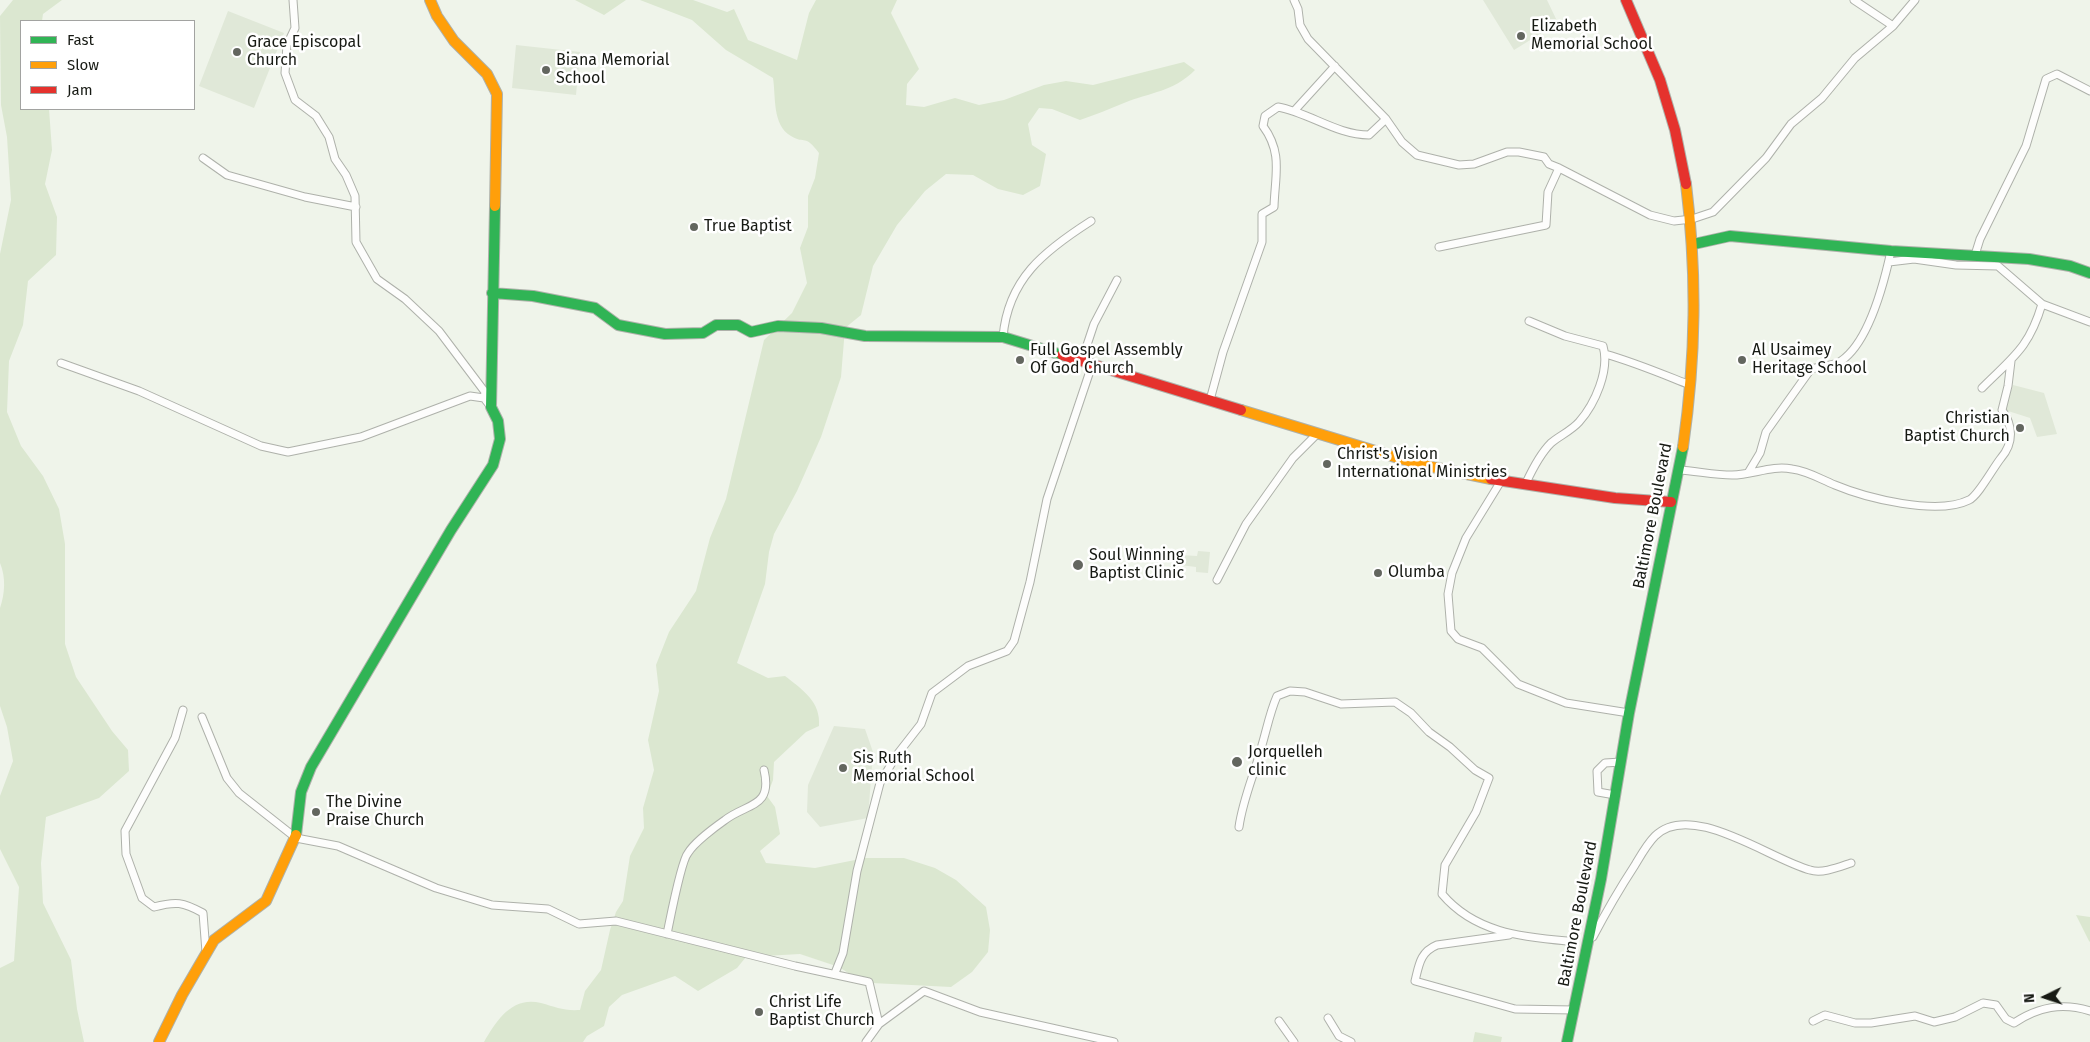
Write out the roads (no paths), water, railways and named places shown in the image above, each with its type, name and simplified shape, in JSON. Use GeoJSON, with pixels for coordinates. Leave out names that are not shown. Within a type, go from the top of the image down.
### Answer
{"type":"FeatureCollection","features":[{"type":"Feature","properties":{"kind":"main road"},"geometry":{"type":"LineString","coordinates":[[159,1042],[214,940],[266,901],[296,838],[301,792],[311,767],[451,530],[492,465],[500,439],[498,421],[491,407],[492,293],[498,94],[487,74],[454,41],[437,16],[430,0]]}},
{"type":"Feature","properties":{"kind":"main road","name":"Baltimore Boulevard"},"geometry":{"type":"LineString","coordinates":[[1567,1042],[1587,948],[1629,713],[1670,502],[1679,470],[1690,385],[1696,303],[1692,219],[1680,148],[1660,79],[1626,0]]}},
{"type":"Feature","properties":{"kind":"main road"},"geometry":{"type":"LineString","coordinates":[[1694,244],[1730,236],[1890,257],[1975,255],[2038,261],[2070,266],[2090,273]]}},
{"type":"Feature","properties":{"kind":"main road"},"geometry":{"type":"LineString","coordinates":[[492,293],[533,296],[594,308],[618,325],[665,334],[703,333],[716,325],[738,325],[751,332],[778,326],[821,328],[865,336],[1003,337],[1418,464],[1501,482],[1526,483],[1615,498],[1670,502]]}},
{"type":"Feature","properties":{"kind":"street"},"geometry":{"type":"LineString","coordinates":[[293,0],[295,28],[287,45],[285,73],[295,100],[316,116],[329,137],[335,159],[346,175],[355,196],[356,242],[376,279],[405,299],[439,331],[485,392],[484,398]]}},
{"type":"Feature","properties":{"kind":"street"},"geometry":{"type":"LineString","coordinates":[[1294,0],[1298,9],[1300,25],[1308,40],[1386,119],[1402,142],[1417,155],[1438,162],[1459,165],[1474,164],[1507,152],[1519,152],[1544,157],[1549,164],[1650,215],[1674,221],[1692,219],[1713,212],[1766,158],[1791,124],[1822,98],[1855,58],[1893,26],[1915,0]]}},
{"type":"Feature","properties":{"kind":"street"},"geometry":{"type":"LineString","coordinates":[[1854,0],[1893,26]]}},
{"type":"Feature","properties":{"kind":"street"},"geometry":{"type":"LineString","coordinates":[[1295,110],[1335,66]]}},
{"type":"Feature","properties":{"kind":"street"},"geometry":{"type":"LineString","coordinates":[[1975,255],[1980,239],[2026,146],[2046,79],[2057,74],[2090,90]]}},
{"type":"Feature","properties":{"kind":"street"},"geometry":{"type":"LineString","coordinates":[[1210,400],[1223,352],[1262,242],[1262,214],[1274,207],[1277,171],[1274,140],[1263,126],[1265,116],[1278,107],[1295,110],[1355,135],[1368,135],[1386,119]]}},
{"type":"Feature","properties":{"kind":"street"},"geometry":{"type":"LineString","coordinates":[[203,158],[227,175],[305,197],[356,207]]}},
{"type":"Feature","properties":{"kind":"street"},"geometry":{"type":"LineString","coordinates":[[1439,247],[1546,225],[1548,192],[1559,168]]}},
{"type":"Feature","properties":{"kind":"street"},"geometry":{"type":"LineString","coordinates":[[1003,337],[1004,317],[1014,290],[1041,258],[1066,237],[1091,222]]}},
{"type":"Feature","properties":{"kind":"street"},"geometry":{"type":"LineString","coordinates":[[1748,473],[1760,453],[1766,432],[1811,369],[1839,363],[1859,342],[1868,323],[1890,257],[1956,265],[1998,266],[2042,304],[2090,322]]}},
{"type":"Feature","properties":{"kind":"street"},"geometry":{"type":"LineString","coordinates":[[1082,360],[1094,324],[1117,280]]}},
{"type":"Feature","properties":{"kind":"street"},"geometry":{"type":"LineString","coordinates":[[1982,388],[2011,361],[2032,333],[2042,304]]}},
{"type":"Feature","properties":{"kind":"street"},"geometry":{"type":"LineString","coordinates":[[1526,483],[1534,466],[1550,444],[1579,422],[1592,402],[1604,368],[1605,354],[1603,346],[1565,336],[1529,321]]}},
{"type":"Feature","properties":{"kind":"street"},"geometry":{"type":"LineString","coordinates":[[1605,354],[1636,363],[1652,372],[1690,385]]}},
{"type":"Feature","properties":{"kind":"street"},"geometry":{"type":"LineString","coordinates":[[1679,470],[1732,475],[1769,467],[1792,468],[1814,474],[1834,485],[1881,500],[1917,506],[1952,504],[1970,500],[2008,451],[2010,421],[2002,410],[2008,386],[2011,361]]}},
{"type":"Feature","properties":{"kind":"street"},"geometry":{"type":"LineString","coordinates":[[61,363],[139,391],[261,446],[288,452],[361,437],[470,396],[484,398],[491,407]]}},
{"type":"Feature","properties":{"kind":"street"},"geometry":{"type":"LineString","coordinates":[[835,973],[843,953],[857,871],[880,784],[896,756],[921,724],[932,693],[968,666],[1007,651],[1014,641],[1030,582],[1047,499],[1092,365]]}},
{"type":"Feature","properties":{"kind":"street"},"geometry":{"type":"LineString","coordinates":[[1217,580],[1246,524],[1293,458],[1318,434]]}},
{"type":"Feature","properties":{"kind":"street"},"geometry":{"type":"LineString","coordinates":[[1501,482],[1466,538],[1452,573],[1448,594],[1451,631],[1458,639],[1482,648],[1518,684],[1566,703],[1629,713]]}},
{"type":"Feature","properties":{"kind":"street"},"geometry":{"type":"LineString","coordinates":[[1239,827],[1241,811],[1262,745],[1268,716],[1277,696],[1290,691],[1305,692],[1341,704],[1395,702],[1412,713],[1429,732],[1450,747],[1475,770],[1489,778],[1476,812],[1444,865],[1442,894],[1454,908],[1470,918],[1512,936]]}},
{"type":"Feature","properties":{"kind":"street"},"geometry":{"type":"LineString","coordinates":[[183,710],[175,738],[125,831],[126,854],[142,898],[154,907],[174,901],[203,913],[206,952]]}},
{"type":"Feature","properties":{"kind":"street"},"geometry":{"type":"LineString","coordinates":[[202,718],[227,778],[239,793],[296,838],[338,846],[428,885],[492,905],[548,909],[579,924],[616,921],[794,966],[835,973],[869,982],[879,1024]]}},
{"type":"Feature","properties":{"kind":"street"},"geometry":{"type":"LineString","coordinates":[[1615,796],[1598,792],[1597,771],[1605,763],[1621,762]]}},
{"type":"Feature","properties":{"kind":"street"},"geometry":{"type":"LineString","coordinates":[[667,934],[687,854],[725,819],[753,807],[764,795],[768,784],[764,770]]}},
{"type":"Feature","properties":{"kind":"street"},"geometry":{"type":"LineString","coordinates":[[1587,948],[1610,904],[1648,846],[1656,835],[1670,828],[1685,824],[1699,824],[1812,871],[1831,869],[1851,863]]}},
{"type":"Feature","properties":{"kind":"street"},"geometry":{"type":"LineString","coordinates":[[1567,941],[1512,936],[1489,937],[1427,949],[1420,959],[1415,981],[1515,1009],[1574,1010]]}},
{"type":"Feature","properties":{"kind":"street"},"geometry":{"type":"LineString","coordinates":[[866,1042],[879,1024],[924,991],[980,1012],[1114,1042]]}},
{"type":"Feature","properties":{"kind":"street"},"geometry":{"type":"LineString","coordinates":[[1813,1021],[1825,1015],[1855,1023],[1870,1024],[1915,1016],[1934,1022],[1955,1017],[1984,1003],[1996,1005],[2006,1019],[2014,1023],[2042,1008],[2080,1008],[2090,1011]]}},
{"type":"Feature","properties":{"kind":"street"},"geometry":{"type":"LineString","coordinates":[[1328,1018],[1339,1036],[1351,1042]]}},
{"type":"Feature","properties":{"kind":"street"},"geometry":{"type":"LineString","coordinates":[[1280,1021],[1294,1042]]}},
{"type":"Feature","properties":{"kind":"place","name":"Elizabeth Memorial School"},"geometry":{"type":"Point","coordinates":[1521,36]}},
{"type":"Feature","properties":{"kind":"place","name":"Grace Episcopal Church"},"geometry":{"type":"Point","coordinates":[237,52]}},
{"type":"Feature","properties":{"kind":"place","name":"Biana Memorial School"},"geometry":{"type":"Point","coordinates":[546,70]}},
{"type":"Feature","properties":{"kind":"place","name":"True Baptist"},"geometry":{"type":"Point","coordinates":[694,227]}},
{"type":"Feature","properties":{"kind":"place","name":"Full Gospel Assembly Of God Church"},"geometry":{"type":"Point","coordinates":[1020,360]}},
{"type":"Feature","properties":{"kind":"place","name":"Al Usaimey Heritage School"},"geometry":{"type":"Point","coordinates":[1742,360]}},
{"type":"Feature","properties":{"kind":"place","name":"Christian Baptist Church"},"geometry":{"type":"Point","coordinates":[2020,428]}},
{"type":"Feature","properties":{"kind":"place","name":"Christ's Vision International Ministries"},"geometry":{"type":"Point","coordinates":[1327,464]}},
{"type":"Feature","properties":{"kind":"place","name":"Soul Winning Baptist Clinic"},"geometry":{"type":"Point","coordinates":[1078,565]}},
{"type":"Feature","properties":{"kind":"place","name":"Olumba"},"geometry":{"type":"Point","coordinates":[1378,573]}},
{"type":"Feature","properties":{"kind":"place","name":"Jorquelleh clinic"},"geometry":{"type":"Point","coordinates":[1237,762]}},
{"type":"Feature","properties":{"kind":"place","name":"Sis Ruth Memorial School"},"geometry":{"type":"Point","coordinates":[843,768]}},
{"type":"Feature","properties":{"kind":"place","name":"The Divine Praise Church"},"geometry":{"type":"Point","coordinates":[316,812]}},
{"type":"Feature","properties":{"kind":"place","name":"Christ Life Baptist Church"},"geometry":{"type":"Point","coordinates":[759,1012]}}]}
